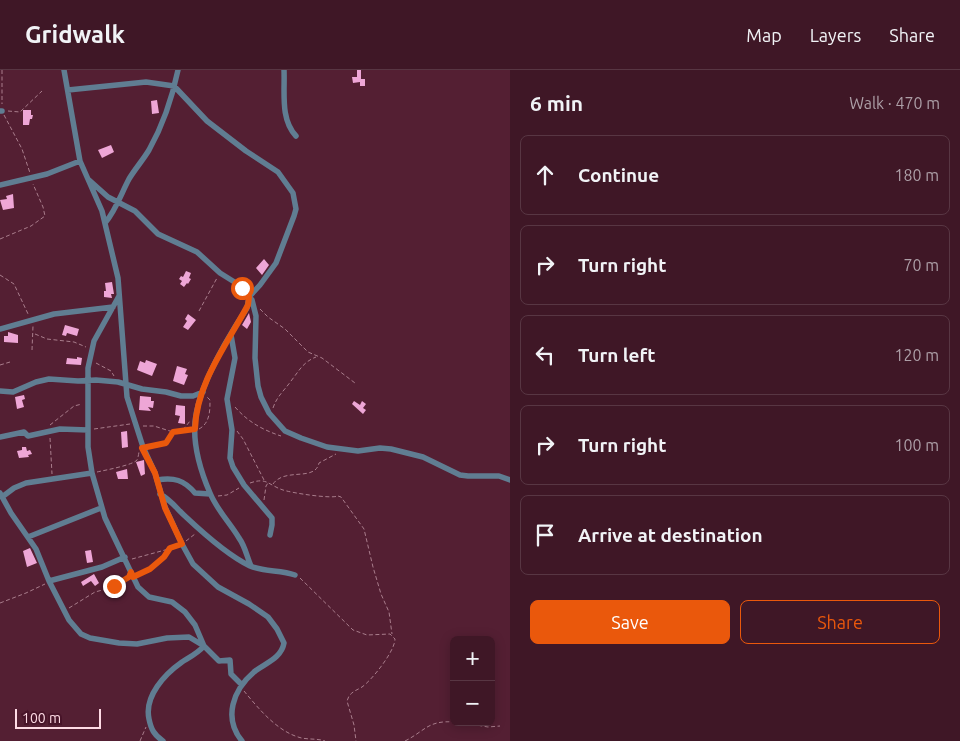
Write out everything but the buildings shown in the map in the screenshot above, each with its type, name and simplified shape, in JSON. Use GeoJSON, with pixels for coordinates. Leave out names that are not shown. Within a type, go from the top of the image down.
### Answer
{"type":"FeatureCollection","features":[{"type":"Feature","properties":{"kind":"street"},"geometry":{"type":"LineString","coordinates":[[64,70],[73,130],[80,161],[105,223],[118,278],[127,397],[142,448],[157,480],[170,520],[193,564],[218,587],[249,604],[268,618],[278,629],[282,640],[283,648],[280,653],[274,660],[255,671],[241,686],[233,702],[231,716],[234,730],[242,741]]}},
{"type":"Feature","properties":{"kind":"street"},"geometry":{"type":"LineString","coordinates":[[105,223],[112,214],[128,181],[158,132],[170,104],[178,70]]}},
{"type":"Feature","properties":{"kind":"street"},"geometry":{"type":"LineString","coordinates":[[284,70],[285,118],[288,126],[296,136]]}},
{"type":"Feature","properties":{"kind":"street"},"geometry":{"type":"LineString","coordinates":[[68,90],[146,82],[174,86],[207,121],[246,151],[276,169],[293,193],[296,209],[276,263],[249,297],[248,305],[215,363],[196,412],[196,444],[203,476],[210,494],[240,539],[251,566]]}},
{"type":"Feature","properties":{"kind":"street"},"geometry":{"type":"LineString","coordinates":[[0,185],[32,178],[80,161]]}},
{"type":"Feature","properties":{"kind":"street"},"geometry":{"type":"LineString","coordinates":[[86,177],[108,197],[135,211],[158,234],[197,252],[220,273],[236,283],[249,297],[254,304],[256,316],[255,358],[258,386],[261,397],[271,416],[285,431],[327,447],[358,451],[380,448],[391,449],[422,457],[460,475],[499,476],[510,480]]}},
{"type":"Feature","properties":{"kind":"street"},"geometry":{"type":"LineString","coordinates":[[119,296],[91,350],[87,380],[88,455],[92,473],[102,508],[138,586],[149,597],[172,602],[186,612],[196,625],[204,646]]}},
{"type":"Feature","properties":{"kind":"street"},"geometry":{"type":"LineString","coordinates":[[0,329],[31,319],[65,312],[113,307]]}},
{"type":"Feature","properties":{"kind":"street"},"geometry":{"type":"LineString","coordinates":[[231,335],[235,358],[227,399],[232,430],[230,458],[244,485],[272,520],[270,535]]}},
{"type":"Feature","properties":{"kind":"street"},"geometry":{"type":"LineString","coordinates":[[0,391],[13,392],[41,380],[87,380],[126,384],[181,396],[202,394]]}},
{"type":"Feature","properties":{"kind":"street"},"geometry":{"type":"LineString","coordinates":[[0,437],[24,432],[28,436],[60,429],[88,430]]}},
{"type":"Feature","properties":{"kind":"street"},"geometry":{"type":"LineString","coordinates":[[92,473],[26,483],[1,495],[41,560],[49,581],[75,628],[81,634],[90,638],[119,643],[137,644],[185,636],[194,638],[219,661],[230,660],[231,674],[241,686]]}},
{"type":"Feature","properties":{"kind":"street"},"geometry":{"type":"LineString","coordinates":[[157,480],[176,479],[187,484],[195,493],[210,494]]}},
{"type":"Feature","properties":{"kind":"street"},"geometry":{"type":"LineString","coordinates":[[160,494],[169,499],[201,530],[251,566],[262,570],[295,574]]}},
{"type":"Feature","properties":{"kind":"street"},"geometry":{"type":"LineString","coordinates":[[28,537],[102,508]]}},
{"type":"Feature","properties":{"kind":"street"},"geometry":{"type":"LineString","coordinates":[[49,581],[126,559]]}},
{"type":"Feature","properties":{"kind":"street"},"geometry":{"type":"LineString","coordinates":[[163,741],[155,736],[148,719],[148,706],[151,697],[159,684],[173,669],[204,646]]}},
{"type":"Feature","properties":{"kind":"path"},"geometry":{"type":"LineString","coordinates":[[0,239],[39,222],[45,216],[22,149],[1,111],[2,70]]}},
{"type":"Feature","properties":{"kind":"path"},"geometry":{"type":"LineString","coordinates":[[1,111],[20,112],[42,91]]}},
{"type":"Feature","properties":{"kind":"path"},"geometry":{"type":"LineString","coordinates":[[199,311],[220,273]]}},
{"type":"Feature","properties":{"kind":"path"},"geometry":{"type":"LineString","coordinates":[[0,275],[14,284],[31,319],[34,333],[32,350]]}},
{"type":"Feature","properties":{"kind":"path"},"geometry":{"type":"LineString","coordinates":[[254,304],[285,329],[304,349],[355,383]]}},
{"type":"Feature","properties":{"kind":"path"},"geometry":{"type":"LineString","coordinates":[[34,333],[52,340],[74,342],[91,350]]}},
{"type":"Feature","properties":{"kind":"path"},"geometry":{"type":"LineString","coordinates":[[271,416],[278,396],[290,383],[298,370],[305,362],[318,357]]}},
{"type":"Feature","properties":{"kind":"path"},"geometry":{"type":"LineString","coordinates":[[90,360],[111,371],[115,378],[114,382]]}},
{"type":"Feature","properties":{"kind":"path"},"geometry":{"type":"LineString","coordinates":[[0,365],[10,362]]}},
{"type":"Feature","properties":{"kind":"path"},"geometry":{"type":"LineString","coordinates":[[88,430],[117,424],[154,426],[173,432],[201,428],[206,425],[209,417],[210,400],[202,394]]}},
{"type":"Feature","properties":{"kind":"path"},"geometry":{"type":"LineString","coordinates":[[227,399],[245,419],[266,431],[286,437]]}},
{"type":"Feature","properties":{"kind":"path"},"geometry":{"type":"LineString","coordinates":[[232,430],[241,434],[264,481]]}},
{"type":"Feature","properties":{"kind":"path"},"geometry":{"type":"LineString","coordinates":[[92,473],[123,467],[127,463],[136,461],[139,450],[166,443],[173,432]]}},
{"type":"Feature","properties":{"kind":"path"},"geometry":{"type":"LineString","coordinates":[[272,484],[276,479],[285,475],[314,472],[319,463],[334,455],[339,449]]}},
{"type":"Feature","properties":{"kind":"path"},"geometry":{"type":"LineString","coordinates":[[210,494],[224,496],[244,485],[260,480],[282,490],[332,498],[338,496],[358,518],[364,529],[373,567],[389,612],[392,634],[395,638],[394,646],[378,671],[349,696],[348,701],[356,741]]}},
{"type":"Feature","properties":{"kind":"path"},"geometry":{"type":"LineString","coordinates":[[262,506],[268,482]]}},
{"type":"Feature","properties":{"kind":"path"},"geometry":{"type":"LineString","coordinates":[[126,559],[182,544],[201,530]]}},
{"type":"Feature","properties":{"kind":"path"},"geometry":{"type":"LineString","coordinates":[[64,611],[95,592],[110,588],[132,575],[150,569],[164,557],[170,548]]}},
{"type":"Feature","properties":{"kind":"path"},"geometry":{"type":"LineString","coordinates":[[295,574],[353,630],[367,635],[392,634]]}},
{"type":"Feature","properties":{"kind":"path"},"geometry":{"type":"LineString","coordinates":[[0,603],[38,588],[49,581]]}},
{"type":"Feature","properties":{"kind":"path"},"geometry":{"type":"LineString","coordinates":[[241,686],[258,708],[284,731],[301,738],[325,741]]}},
{"type":"Feature","properties":{"kind":"path"},"geometry":{"type":"LineString","coordinates":[[140,741],[148,719]]}},
{"type":"Feature","properties":{"kind":"path"},"geometry":{"type":"LineString","coordinates":[[405,741],[428,725],[443,721],[450,722]]}},
{"type":"Feature","properties":{"kind":"path"},"geometry":{"type":"LineString","coordinates":[[482,726],[500,726]]}},
{"type":"Feature","properties":{"kind":"route"},"geometry":{"type":"LineString","coordinates":[[114,586],[129,577],[131,572],[133,577],[150,569],[164,557],[170,548],[182,544],[165,508],[155,473],[142,448],[166,443],[173,432],[195,429],[196,412],[212,369],[248,305],[249,297],[242,288]]}}]}
